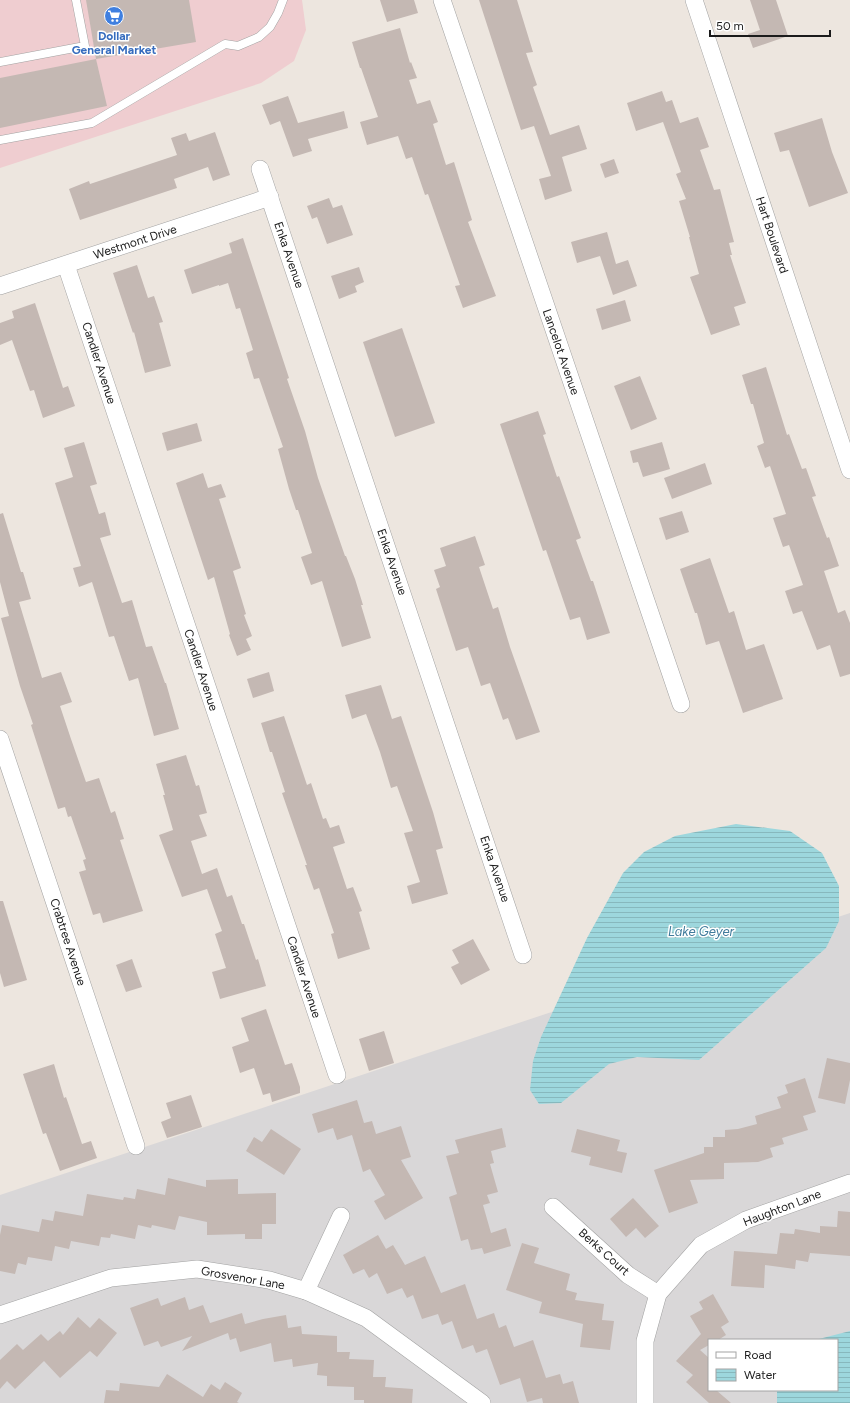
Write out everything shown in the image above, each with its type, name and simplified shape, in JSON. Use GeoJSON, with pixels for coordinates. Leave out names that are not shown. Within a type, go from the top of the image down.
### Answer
{"type":"FeatureCollection","features":[{"type":"Feature","properties":{"kind":"street","name":"Lancelot Avenue"},"geometry":{"type":"LineString","coordinates":[[442,0],[681,704]]}},
{"type":"Feature","properties":{"kind":"street","name":"Hart Boulevard"},"geometry":{"type":"LineString","coordinates":[[694,0],[850,470]]}},
{"type":"Feature","properties":{"kind":"street","name":"Enka Avenue"},"geometry":{"type":"LineString","coordinates":[[260,169],[523,955]]}},
{"type":"Feature","properties":{"kind":"street","name":"Westmont Drive"},"geometry":{"type":"LineString","coordinates":[[0,286],[270,197]]}},
{"type":"Feature","properties":{"kind":"street","name":"Candler Avenue"},"geometry":{"type":"LineString","coordinates":[[66,265],[336,1075]]}},
{"type":"Feature","properties":{"kind":"street","name":"Crabtree Avenue"},"geometry":{"type":"LineString","coordinates":[[0,739],[136,1146]]}},
{"type":"Feature","properties":{"kind":"street","name":"Haughton Lane"},"geometry":{"type":"LineString","coordinates":[[645,1403],[645,1341],[658,1294],[701,1245],[746,1220],[850,1183]]}},
{"type":"Feature","properties":{"kind":"street","name":"Berks Court"},"geometry":{"type":"LineString","coordinates":[[553,1207],[628,1275],[658,1294]]}},
{"type":"Feature","properties":{"kind":"street"},"geometry":{"type":"LineString","coordinates":[[306,1291],[341,1216]]}},
{"type":"Feature","properties":{"kind":"street","name":"Grosvenor Lane"},"geometry":{"type":"LineString","coordinates":[[0,1315],[111,1278],[197,1269],[269,1280],[306,1291],[366,1318],[482,1403]]}},
{"type":"Feature","properties":{"kind":"lane"},"geometry":{"type":"LineString","coordinates":[[0,62],[85,46],[76,0]]}},
{"type":"Feature","properties":{"kind":"lane"},"geometry":{"type":"LineString","coordinates":[[0,140],[92,123],[225,44],[238,46],[259,37],[270,27],[283,0]]}},
{"type":"Feature","properties":{"kind":"shaded area"},"geometry":{"type":"Polygon","coordinates":[[[0,0],[302,0],[306,30],[294,61],[261,83],[0,168],[0,0]]]}},
{"type":"Feature","properties":{"kind":"shaded area"},"geometry":{"type":"Polygon","coordinates":[[[850,913],[850,1403],[0,1403],[0,1195],[850,913]]]}},
{"type":"Feature","properties":{"kind":"water","name":"Lake Geyer"},"geometry":{"type":"Polygon","coordinates":[[[736,824],[790,831],[822,853],[839,886],[839,921],[826,948],[699,1060],[637,1057],[609,1064],[561,1103],[539,1104],[530,1090],[533,1061],[541,1037],[587,938],[623,873],[644,852],[675,836],[736,824]]]}},
{"type":"Feature","properties":{"kind":"water"},"geometry":{"type":"Polygon","coordinates":[[[850,1331],[850,1403],[777,1403],[777,1391],[838,1391],[838,1339],[819,1339],[850,1331]]]}},
{"type":"Feature","properties":{"kind":"building"},"geometry":{"type":"Polygon","coordinates":[[[86,0],[189,0],[196,42],[96,59],[86,0]]]}},
{"type":"Feature","properties":{"kind":"building"},"geometry":{"type":"Polygon","coordinates":[[[380,0],[414,0],[418,13],[387,22],[380,0]]]}},
{"type":"Feature","properties":{"kind":"building"},"geometry":{"type":"Polygon","coordinates":[[[479,0],[517,0],[533,52],[526,53],[537,85],[533,87],[550,135],[579,125],[587,149],[562,157],[572,191],[545,200],[539,179],[551,176],[534,126],[521,130],[479,0]]]}},
{"type":"Feature","properties":{"kind":"building"},"geometry":{"type":"Polygon","coordinates":[[[750,0],[776,0],[788,36],[753,48],[748,34],[760,30],[750,0]]]}},
{"type":"Feature","properties":{"kind":"building"},"geometry":{"type":"Polygon","coordinates":[[[400,28],[410,63],[411,62],[417,78],[409,80],[417,104],[430,100],[438,122],[433,124],[446,165],[454,162],[472,220],[468,222],[496,296],[463,308],[455,286],[460,285],[428,194],[425,195],[412,157],[406,159],[398,136],[367,145],[360,122],[378,117],[352,42],[400,28]]]}},
{"type":"Feature","properties":{"kind":"building"},"geometry":{"type":"Polygon","coordinates":[[[96,59],[107,106],[0,128],[0,78],[96,59]]]}},
{"type":"Feature","properties":{"kind":"building"},"geometry":{"type":"Polygon","coordinates":[[[662,91],[666,102],[672,100],[680,123],[698,117],[709,147],[700,150],[714,190],[720,189],[734,242],[729,243],[732,255],[730,255],[746,303],[734,307],[740,325],[711,335],[690,277],[699,274],[679,201],[686,199],[676,174],[681,172],[663,122],[636,131],[627,103],[662,91]]]}},
{"type":"Feature","properties":{"kind":"building"},"geometry":{"type":"Polygon","coordinates":[[[288,96],[298,123],[344,111],[348,128],[308,139],[312,151],[293,157],[280,121],[270,125],[262,105],[288,96]]]}},
{"type":"Feature","properties":{"kind":"building"},"geometry":{"type":"Polygon","coordinates":[[[822,118],[832,152],[848,193],[809,207],[789,150],[780,152],[774,133],[822,118]]]}},
{"type":"Feature","properties":{"kind":"building"},"geometry":{"type":"Polygon","coordinates":[[[215,132],[230,175],[213,181],[208,167],[174,179],[177,188],[80,220],[69,189],[89,181],[90,184],[177,155],[171,138],[186,133],[189,141],[215,132]]]}},
{"type":"Feature","properties":{"kind":"building"},"geometry":{"type":"Polygon","coordinates":[[[614,159],[619,173],[605,178],[600,164],[614,159]]]}},
{"type":"Feature","properties":{"kind":"building"},"geometry":{"type":"Polygon","coordinates":[[[329,198],[333,208],[342,205],[353,235],[327,244],[317,217],[312,219],[307,206],[329,198]]]}},
{"type":"Feature","properties":{"kind":"building"},"geometry":{"type":"Polygon","coordinates":[[[607,232],[616,264],[628,260],[637,286],[613,295],[600,256],[577,263],[571,242],[607,232]]]}},
{"type":"Feature","properties":{"kind":"building"},"geometry":{"type":"Polygon","coordinates":[[[243,238],[289,378],[287,379],[305,431],[318,478],[345,556],[355,579],[371,638],[342,647],[322,581],[311,585],[301,557],[312,553],[298,510],[296,510],[289,489],[278,449],[283,447],[259,378],[254,379],[246,353],[253,350],[240,308],[236,309],[228,283],[192,294],[184,270],[232,253],[229,243],[243,238]]]}},
{"type":"Feature","properties":{"kind":"building"},"geometry":{"type":"Polygon","coordinates":[[[137,265],[148,298],[154,296],[163,322],[159,323],[171,366],[145,373],[134,332],[133,333],[113,273],[137,265]]]}},
{"type":"Feature","properties":{"kind":"building"},"geometry":{"type":"Polygon","coordinates":[[[359,267],[364,282],[355,286],[357,292],[339,299],[331,276],[359,267]]]}},
{"type":"Feature","properties":{"kind":"building"},"geometry":{"type":"Polygon","coordinates":[[[625,300],[631,321],[602,330],[596,309],[625,300]]]}},
{"type":"Feature","properties":{"kind":"building"},"geometry":{"type":"Polygon","coordinates":[[[35,303],[63,388],[68,386],[75,406],[43,418],[34,390],[30,391],[12,340],[0,345],[0,323],[14,318],[12,311],[35,303]]]}},
{"type":"Feature","properties":{"kind":"building"},"geometry":{"type":"Polygon","coordinates":[[[402,328],[435,423],[395,437],[363,342],[402,328]]]}},
{"type":"Feature","properties":{"kind":"building"},"geometry":{"type":"Polygon","coordinates":[[[766,367],[787,435],[789,434],[802,469],[806,468],[816,496],[812,497],[827,538],[829,537],[839,566],[824,571],[838,613],[845,610],[850,623],[850,674],[840,677],[830,645],[817,650],[802,611],[793,614],[785,591],[803,585],[789,545],[783,547],[773,518],[786,514],[770,466],[765,468],[757,446],[764,443],[753,404],[751,404],[742,375],[766,367]]]}},
{"type":"Feature","properties":{"kind":"building"},"geometry":{"type":"Polygon","coordinates":[[[640,376],[657,419],[631,430],[614,386],[640,376]]]}},
{"type":"Feature","properties":{"kind":"building"},"geometry":{"type":"Polygon","coordinates":[[[538,411],[546,434],[543,435],[557,477],[559,476],[581,538],[576,540],[591,581],[593,581],[610,633],[587,640],[580,617],[570,620],[546,550],[543,551],[500,424],[538,411]]]}},
{"type":"Feature","properties":{"kind":"building"},"geometry":{"type":"Polygon","coordinates":[[[197,423],[202,441],[167,451],[162,433],[197,423]]]}},
{"type":"Feature","properties":{"kind":"building"},"geometry":{"type":"Polygon","coordinates":[[[84,442],[97,484],[90,486],[99,514],[105,512],[111,535],[100,538],[122,603],[132,600],[146,647],[152,646],[166,683],[179,729],[154,736],[138,678],[129,681],[114,636],[109,637],[92,582],[79,587],[73,568],[81,566],[55,483],[73,477],[64,448],[84,442]]]}},
{"type":"Feature","properties":{"kind":"building"},"geometry":{"type":"Polygon","coordinates":[[[662,442],[670,469],[643,477],[638,462],[633,463],[630,451],[662,442]]]}},
{"type":"Feature","properties":{"kind":"building"},"geometry":{"type":"Polygon","coordinates":[[[705,463],[712,484],[672,499],[664,478],[705,463]]]}},
{"type":"Feature","properties":{"kind":"building"},"geometry":{"type":"Polygon","coordinates":[[[203,473],[208,488],[221,484],[226,497],[219,499],[241,568],[233,571],[246,614],[244,615],[252,636],[246,639],[251,650],[237,656],[229,635],[230,634],[214,577],[208,580],[176,483],[203,473]]]}},
{"type":"Feature","properties":{"kind":"building"},"geometry":{"type":"Polygon","coordinates":[[[682,511],[689,532],[666,540],[659,518],[682,511]]]}},
{"type":"Feature","properties":{"kind":"building"},"geometry":{"type":"Polygon","coordinates":[[[3,513],[31,599],[19,602],[42,678],[61,672],[72,702],[60,706],[71,739],[86,782],[99,778],[111,813],[115,811],[124,839],[120,840],[143,911],[103,923],[100,913],[93,915],[79,872],[86,870],[83,860],[86,859],[71,816],[68,817],[65,807],[58,809],[31,725],[33,724],[20,686],[1,618],[9,616],[0,582],[0,514],[3,513]]]}},
{"type":"Feature","properties":{"kind":"building"},"geometry":{"type":"Polygon","coordinates":[[[475,536],[485,565],[479,567],[493,609],[498,607],[510,647],[540,732],[516,740],[508,718],[503,720],[490,683],[481,686],[468,647],[456,651],[436,589],[440,587],[434,570],[446,566],[440,548],[475,536]]]}},
{"type":"Feature","properties":{"kind":"building"},"geometry":{"type":"Polygon","coordinates":[[[710,558],[729,613],[734,611],[746,650],[764,644],[783,699],[743,713],[719,641],[706,645],[697,613],[695,613],[680,569],[710,558]]]}},
{"type":"Feature","properties":{"kind":"building"},"geometry":{"type":"Polygon","coordinates":[[[269,672],[274,691],[253,698],[247,679],[269,672]]]}},
{"type":"Feature","properties":{"kind":"building"},"geometry":{"type":"Polygon","coordinates":[[[381,685],[392,719],[401,716],[433,812],[443,848],[436,850],[448,894],[412,904],[407,886],[420,882],[404,833],[413,831],[397,786],[391,788],[366,714],[352,719],[345,695],[381,685]]]}},
{"type":"Feature","properties":{"kind":"building"},"geometry":{"type":"Polygon","coordinates":[[[284,716],[307,785],[311,783],[323,819],[326,818],[330,828],[339,825],[345,843],[333,847],[347,889],[353,887],[362,911],[359,912],[370,949],[338,959],[331,934],[334,933],[319,888],[314,890],[305,865],[307,865],[282,793],[285,792],[261,723],[284,716]]]}},
{"type":"Feature","properties":{"kind":"building"},"geometry":{"type":"Polygon","coordinates":[[[186,755],[196,786],[199,785],[207,813],[199,815],[207,836],[191,841],[202,874],[217,868],[227,897],[232,895],[242,924],[244,924],[256,960],[258,959],[266,986],[220,999],[212,972],[226,968],[215,934],[222,931],[207,889],[182,897],[159,835],[173,830],[156,764],[186,755]]]}},
{"type":"Feature","properties":{"kind":"building"},"geometry":{"type":"Polygon","coordinates":[[[0,901],[3,901],[27,980],[4,987],[0,973],[0,901]]]}},
{"type":"Feature","properties":{"kind":"building"},"geometry":{"type":"Polygon","coordinates":[[[473,939],[490,970],[461,985],[451,967],[459,963],[452,950],[473,939]]]}},
{"type":"Feature","properties":{"kind":"building"},"geometry":{"type":"Polygon","coordinates":[[[132,959],[142,987],[126,992],[116,965],[132,959]]]}},
{"type":"Feature","properties":{"kind":"building"},"geometry":{"type":"Polygon","coordinates":[[[266,1009],[285,1065],[292,1063],[300,1087],[300,1093],[272,1102],[270,1093],[263,1095],[254,1068],[240,1073],[232,1047],[249,1041],[241,1018],[266,1009]]]}},
{"type":"Feature","properties":{"kind":"building"},"geometry":{"type":"Polygon","coordinates":[[[384,1031],[394,1063],[369,1071],[359,1039],[384,1031]]]}},
{"type":"Feature","properties":{"kind":"building"},"geometry":{"type":"Polygon","coordinates":[[[827,1058],[850,1063],[850,1080],[845,1104],[818,1098],[827,1058]]]}},
{"type":"Feature","properties":{"kind":"building"},"geometry":{"type":"Polygon","coordinates":[[[54,1064],[64,1098],[66,1097],[82,1144],[91,1141],[97,1158],[60,1171],[46,1133],[43,1134],[23,1074],[54,1064]]]}},
{"type":"Feature","properties":{"kind":"building"},"geometry":{"type":"Polygon","coordinates":[[[805,1078],[816,1112],[803,1116],[808,1130],[782,1138],[784,1144],[770,1148],[773,1157],[758,1162],[724,1163],[724,1179],[690,1180],[698,1203],[669,1213],[654,1170],[704,1153],[704,1147],[713,1147],[713,1137],[725,1137],[725,1130],[738,1129],[757,1124],[755,1116],[781,1108],[777,1097],[788,1093],[785,1085],[805,1078]]]}},
{"type":"Feature","properties":{"kind":"building"},"geometry":{"type":"Polygon","coordinates":[[[191,1095],[202,1127],[167,1138],[161,1122],[171,1118],[166,1103],[191,1095]]]}},
{"type":"Feature","properties":{"kind":"building"},"geometry":{"type":"Polygon","coordinates":[[[357,1100],[364,1123],[372,1121],[376,1134],[401,1126],[411,1157],[401,1160],[423,1198],[385,1220],[374,1201],[385,1195],[370,1169],[363,1172],[352,1135],[337,1140],[333,1128],[318,1133],[312,1114],[357,1100]]]}},
{"type":"Feature","properties":{"kind":"building"},"geometry":{"type":"Polygon","coordinates":[[[502,1128],[506,1147],[491,1151],[494,1163],[490,1164],[498,1192],[487,1195],[490,1203],[483,1205],[491,1233],[506,1228],[511,1246],[484,1254],[482,1248],[471,1250],[468,1239],[461,1241],[449,1197],[457,1194],[446,1156],[459,1153],[455,1140],[502,1128]]]}},
{"type":"Feature","properties":{"kind":"building"},"geometry":{"type":"Polygon","coordinates":[[[271,1129],[301,1149],[284,1175],[246,1151],[254,1137],[262,1142],[271,1129]]]}},
{"type":"Feature","properties":{"kind":"building"},"geometry":{"type":"Polygon","coordinates":[[[577,1129],[620,1140],[617,1151],[627,1153],[622,1173],[589,1165],[591,1157],[571,1152],[577,1129]]]}},
{"type":"Feature","properties":{"kind":"building"},"geometry":{"type":"Polygon","coordinates":[[[168,1178],[206,1187],[206,1180],[238,1179],[238,1194],[276,1193],[276,1224],[262,1224],[262,1239],[245,1239],[245,1234],[207,1235],[207,1222],[179,1216],[175,1230],[152,1225],[151,1228],[138,1225],[135,1239],[111,1234],[110,1238],[101,1237],[99,1246],[71,1241],[69,1249],[55,1246],[52,1261],[28,1257],[26,1265],[18,1263],[15,1274],[0,1271],[0,1235],[2,1225],[39,1232],[42,1219],[53,1221],[55,1211],[83,1216],[87,1194],[123,1200],[124,1197],[135,1199],[137,1189],[165,1195],[168,1178]]]}},
{"type":"Feature","properties":{"kind":"building"},"geometry":{"type":"Polygon","coordinates":[[[633,1198],[659,1226],[645,1238],[636,1228],[626,1237],[610,1219],[633,1198]]]}},
{"type":"Feature","properties":{"kind":"building"},"geometry":{"type":"Polygon","coordinates":[[[838,1211],[850,1212],[850,1256],[810,1253],[808,1262],[796,1260],[795,1269],[765,1265],[764,1288],[731,1286],[734,1251],[777,1254],[780,1233],[794,1234],[795,1229],[820,1233],[820,1226],[837,1227],[838,1211]]]}},
{"type":"Feature","properties":{"kind":"building"},"geometry":{"type":"Polygon","coordinates":[[[378,1235],[386,1249],[393,1245],[405,1265],[425,1256],[441,1293],[465,1284],[477,1319],[494,1313],[499,1328],[506,1325],[514,1347],[533,1340],[546,1378],[560,1374],[563,1384],[573,1381],[579,1403],[543,1403],[542,1398],[527,1402],[520,1378],[500,1385],[487,1349],[476,1353],[473,1345],[462,1349],[452,1321],[442,1325],[438,1314],[422,1319],[413,1295],[407,1298],[402,1288],[387,1294],[377,1273],[369,1278],[364,1269],[353,1274],[343,1255],[378,1235]]]}},
{"type":"Feature","properties":{"kind":"building"},"geometry":{"type":"Polygon","coordinates":[[[522,1243],[539,1248],[534,1263],[570,1274],[566,1290],[577,1293],[575,1300],[604,1304],[602,1320],[614,1321],[610,1350],[580,1347],[583,1324],[539,1313],[542,1302],[506,1290],[522,1243]]]}},
{"type":"Feature","properties":{"kind":"building"},"geometry":{"type":"Polygon","coordinates":[[[713,1294],[729,1322],[721,1327],[726,1335],[720,1339],[708,1339],[708,1346],[700,1350],[708,1357],[708,1391],[717,1391],[731,1403],[709,1403],[686,1382],[693,1375],[676,1361],[701,1334],[690,1316],[703,1309],[699,1302],[713,1294]]]}},
{"type":"Feature","properties":{"kind":"building"},"geometry":{"type":"Polygon","coordinates":[[[185,1297],[189,1310],[203,1305],[210,1323],[242,1313],[245,1324],[286,1315],[288,1328],[301,1326],[302,1334],[337,1336],[337,1352],[350,1352],[349,1359],[374,1360],[373,1377],[386,1377],[385,1387],[413,1389],[412,1403],[364,1403],[364,1400],[354,1400],[354,1387],[327,1386],[327,1376],[317,1375],[318,1363],[293,1367],[292,1359],[274,1362],[271,1343],[240,1352],[236,1338],[230,1340],[228,1333],[182,1351],[192,1336],[161,1347],[158,1341],[144,1346],[130,1308],[158,1298],[161,1306],[185,1297]]]}},
{"type":"Feature","properties":{"kind":"building"},"geometry":{"type":"Polygon","coordinates":[[[78,1317],[90,1328],[99,1318],[117,1333],[97,1357],[90,1351],[60,1378],[44,1361],[15,1389],[7,1381],[0,1389],[0,1360],[17,1344],[23,1350],[41,1334],[48,1341],[60,1331],[63,1335],[78,1317]]]}},
{"type":"Feature","properties":{"kind":"building"},"geometry":{"type":"Polygon","coordinates":[[[167,1374],[203,1397],[211,1384],[220,1390],[225,1382],[242,1393],[237,1402],[239,1403],[104,1403],[106,1390],[119,1391],[120,1383],[159,1387],[167,1374]]]}},
{"type":"Feature","properties":{"kind":"place","name":"Dollar General Market"},"geometry":{"type":"Point","coordinates":[114,16]}}]}
